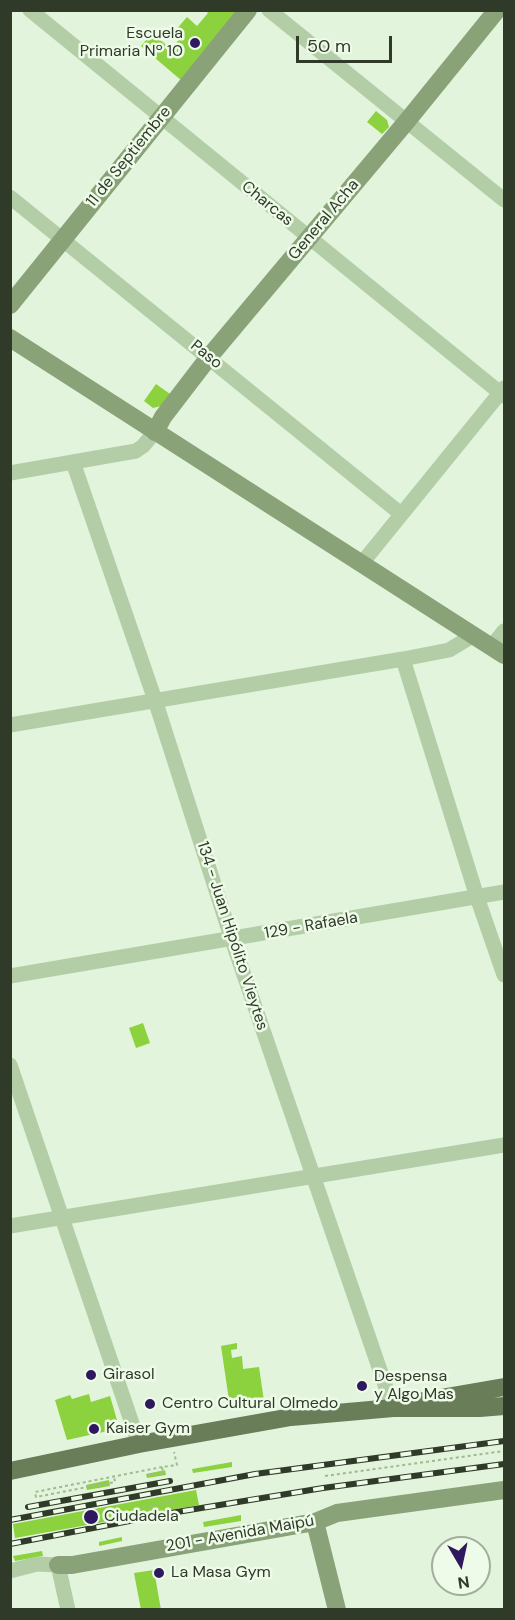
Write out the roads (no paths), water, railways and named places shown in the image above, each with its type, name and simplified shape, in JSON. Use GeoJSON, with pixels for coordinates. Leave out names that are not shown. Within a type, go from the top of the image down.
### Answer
{"type":"FeatureCollection","features":[{"type":"Feature","properties":{"kind":"main road"},"geometry":{"type":"LineString","coordinates":[[393,1408],[440,1397],[504,1387]]}},
{"type":"Feature","properties":{"kind":"main road"},"geometry":{"type":"LineString","coordinates":[[10,1471],[139,1444],[291,1417],[393,1408],[504,1406]]}},
{"type":"Feature","properties":{"kind":"street","name":"Charcas"},"geometry":{"type":"LineString","coordinates":[[30,10],[309,238],[503,392]]}},
{"type":"Feature","properties":{"kind":"street","name":"11 de Septiembre"},"geometry":{"type":"LineString","coordinates":[[10,305],[248,10]]}},
{"type":"Feature","properties":{"kind":"street"},"geometry":{"type":"LineString","coordinates":[[269,10],[504,200]]}},
{"type":"Feature","properties":{"kind":"street","name":"General Acha"},"geometry":{"type":"LineString","coordinates":[[155,432],[163,417],[209,357],[497,10]]}},
{"type":"Feature","properties":{"kind":"street","name":"Paso"},"geometry":{"type":"LineString","coordinates":[[10,197],[401,514]]}},
{"type":"Feature","properties":{"kind":"street"},"geometry":{"type":"LineString","coordinates":[[10,338],[498,651],[504,631]]}},
{"type":"Feature","properties":{"kind":"street"},"geometry":{"type":"LineString","coordinates":[[362,563],[503,392]]}},
{"type":"Feature","properties":{"kind":"street"},"geometry":{"type":"LineString","coordinates":[[10,473],[136,451],[144,447],[155,432]]}},
{"type":"Feature","properties":{"kind":"street","name":"134 - Juan Hipólito Vieytes"},"geometry":{"type":"LineString","coordinates":[[73,462],[155,700],[232,940],[393,1408]]}},
{"type":"Feature","properties":{"kind":"street"},"geometry":{"type":"LineString","coordinates":[[10,725],[403,659],[449,650],[474,635]]}},
{"type":"Feature","properties":{"kind":"street"},"geometry":{"type":"LineString","coordinates":[[403,659],[477,897],[504,975]]}},
{"type":"Feature","properties":{"kind":"street","name":"129 - Rafaela"},"geometry":{"type":"LineString","coordinates":[[10,976],[504,892]]}},
{"type":"Feature","properties":{"kind":"street"},"geometry":{"type":"LineString","coordinates":[[10,1065],[139,1444]]}},
{"type":"Feature","properties":{"kind":"street"},"geometry":{"type":"LineString","coordinates":[[10,1226],[504,1145]]}},
{"type":"Feature","properties":{"kind":"street","name":"201 - Avenida Maipú"},"geometry":{"type":"LineString","coordinates":[[10,1571],[37,1564],[72,1565],[315,1522],[337,1513],[504,1490]]}},
{"type":"Feature","properties":{"kind":"street"},"geometry":{"type":"LineString","coordinates":[[315,1522],[337,1610]]}},
{"type":"Feature","properties":{"kind":"street"},"geometry":{"type":"LineString","coordinates":[[58,1565],[68,1610]]}},
{"type":"Feature","properties":{"kind":"railway"},"geometry":{"type":"LineString","coordinates":[[10,1520],[255,1474],[504,1441]]}},
{"type":"Feature","properties":{"kind":"railway"},"geometry":{"type":"LineString","coordinates":[[10,1544],[171,1513],[323,1488],[504,1464]]}},
{"type":"Feature","properties":{"kind":"railway"},"geometry":{"type":"LineString","coordinates":[[28,1507],[170,1481]]}},
{"type":"Feature","properties":{"kind":"place","name":"Escuela Primaria Nº 10"},"geometry":{"type":"Point","coordinates":[195,43]}},
{"type":"Feature","properties":{"kind":"place","name":"Girasol"},"geometry":{"type":"Point","coordinates":[91,1375]}},
{"type":"Feature","properties":{"kind":"place","name":"Despensa y Algo Mas"},"geometry":{"type":"Point","coordinates":[362,1386]}},
{"type":"Feature","properties":{"kind":"place","name":"Centro Cultural Olmedo"},"geometry":{"type":"Point","coordinates":[150,1404]}},
{"type":"Feature","properties":{"kind":"place","name":"Kaiser Gym"},"geometry":{"type":"Point","coordinates":[94,1429]}},
{"type":"Feature","properties":{"kind":"place","name":"Ciudadela"},"geometry":{"type":"Point","coordinates":[91,1517]}},
{"type":"Feature","properties":{"kind":"place","name":"La Masa Gym"},"geometry":{"type":"Point","coordinates":[159,1573]}}]}
